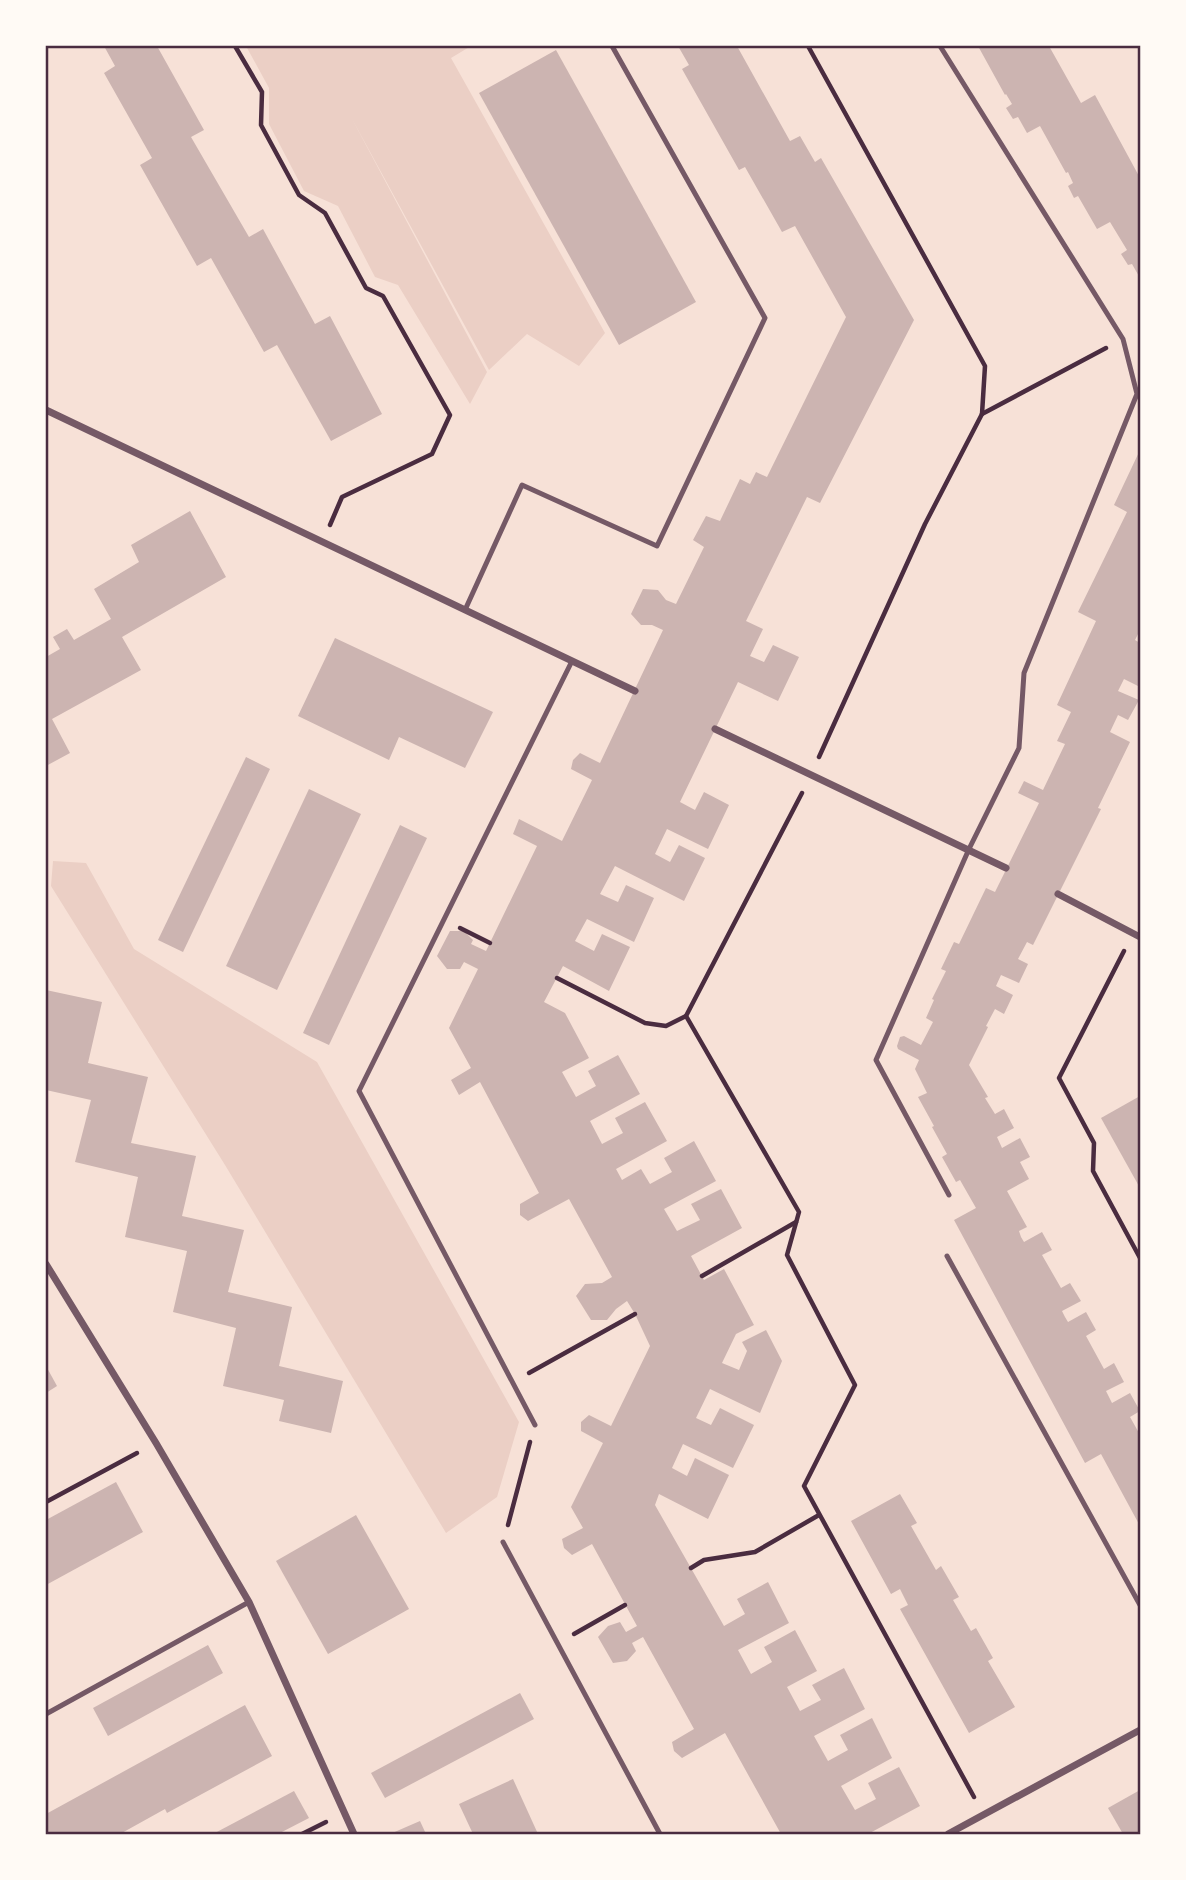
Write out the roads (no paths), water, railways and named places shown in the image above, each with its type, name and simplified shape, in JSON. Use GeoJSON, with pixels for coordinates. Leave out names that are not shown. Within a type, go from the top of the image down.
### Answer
{"type":"FeatureCollection","features":[{"type":"Feature","properties":{"kind":"street"},"geometry":{"type":"LineString","coordinates":[[46,410],[635,691]]}},
{"type":"Feature","properties":{"kind":"street"},"geometry":{"type":"LineString","coordinates":[[715,729],[1006,868]]}},
{"type":"Feature","properties":{"kind":"street"},"geometry":{"type":"LineString","coordinates":[[1058,894],[1140,937]]}},
{"type":"Feature","properties":{"kind":"street"},"geometry":{"type":"LineString","coordinates":[[46,1264],[156,1443],[248,1602],[354,1835]]}},
{"type":"Feature","properties":{"kind":"street"},"geometry":{"type":"LineString","coordinates":[[948,1835],[1140,1730]]}},
{"type":"Feature","properties":{"kind":"lane"},"geometry":{"type":"LineString","coordinates":[[465,610],[522,485],[657,546],[765,318],[612,46]]}},
{"type":"Feature","properties":{"kind":"lane"},"geometry":{"type":"LineString","coordinates":[[940,46],[1123,339],[1137,394],[1024,673],[1019,748],[969,849],[876,1060],[949,1195]]}},
{"type":"Feature","properties":{"kind":"lane"},"geometry":{"type":"LineString","coordinates":[[535,1425],[359,1091],[572,661]]}},
{"type":"Feature","properties":{"kind":"lane"},"geometry":{"type":"LineString","coordinates":[[947,1256],[1140,1605]]}},
{"type":"Feature","properties":{"kind":"lane"},"geometry":{"type":"LineString","coordinates":[[503,1542],[660,1835]]}},
{"type":"Feature","properties":{"kind":"lane"},"geometry":{"type":"LineString","coordinates":[[46,1714],[248,1602]]}}]}
